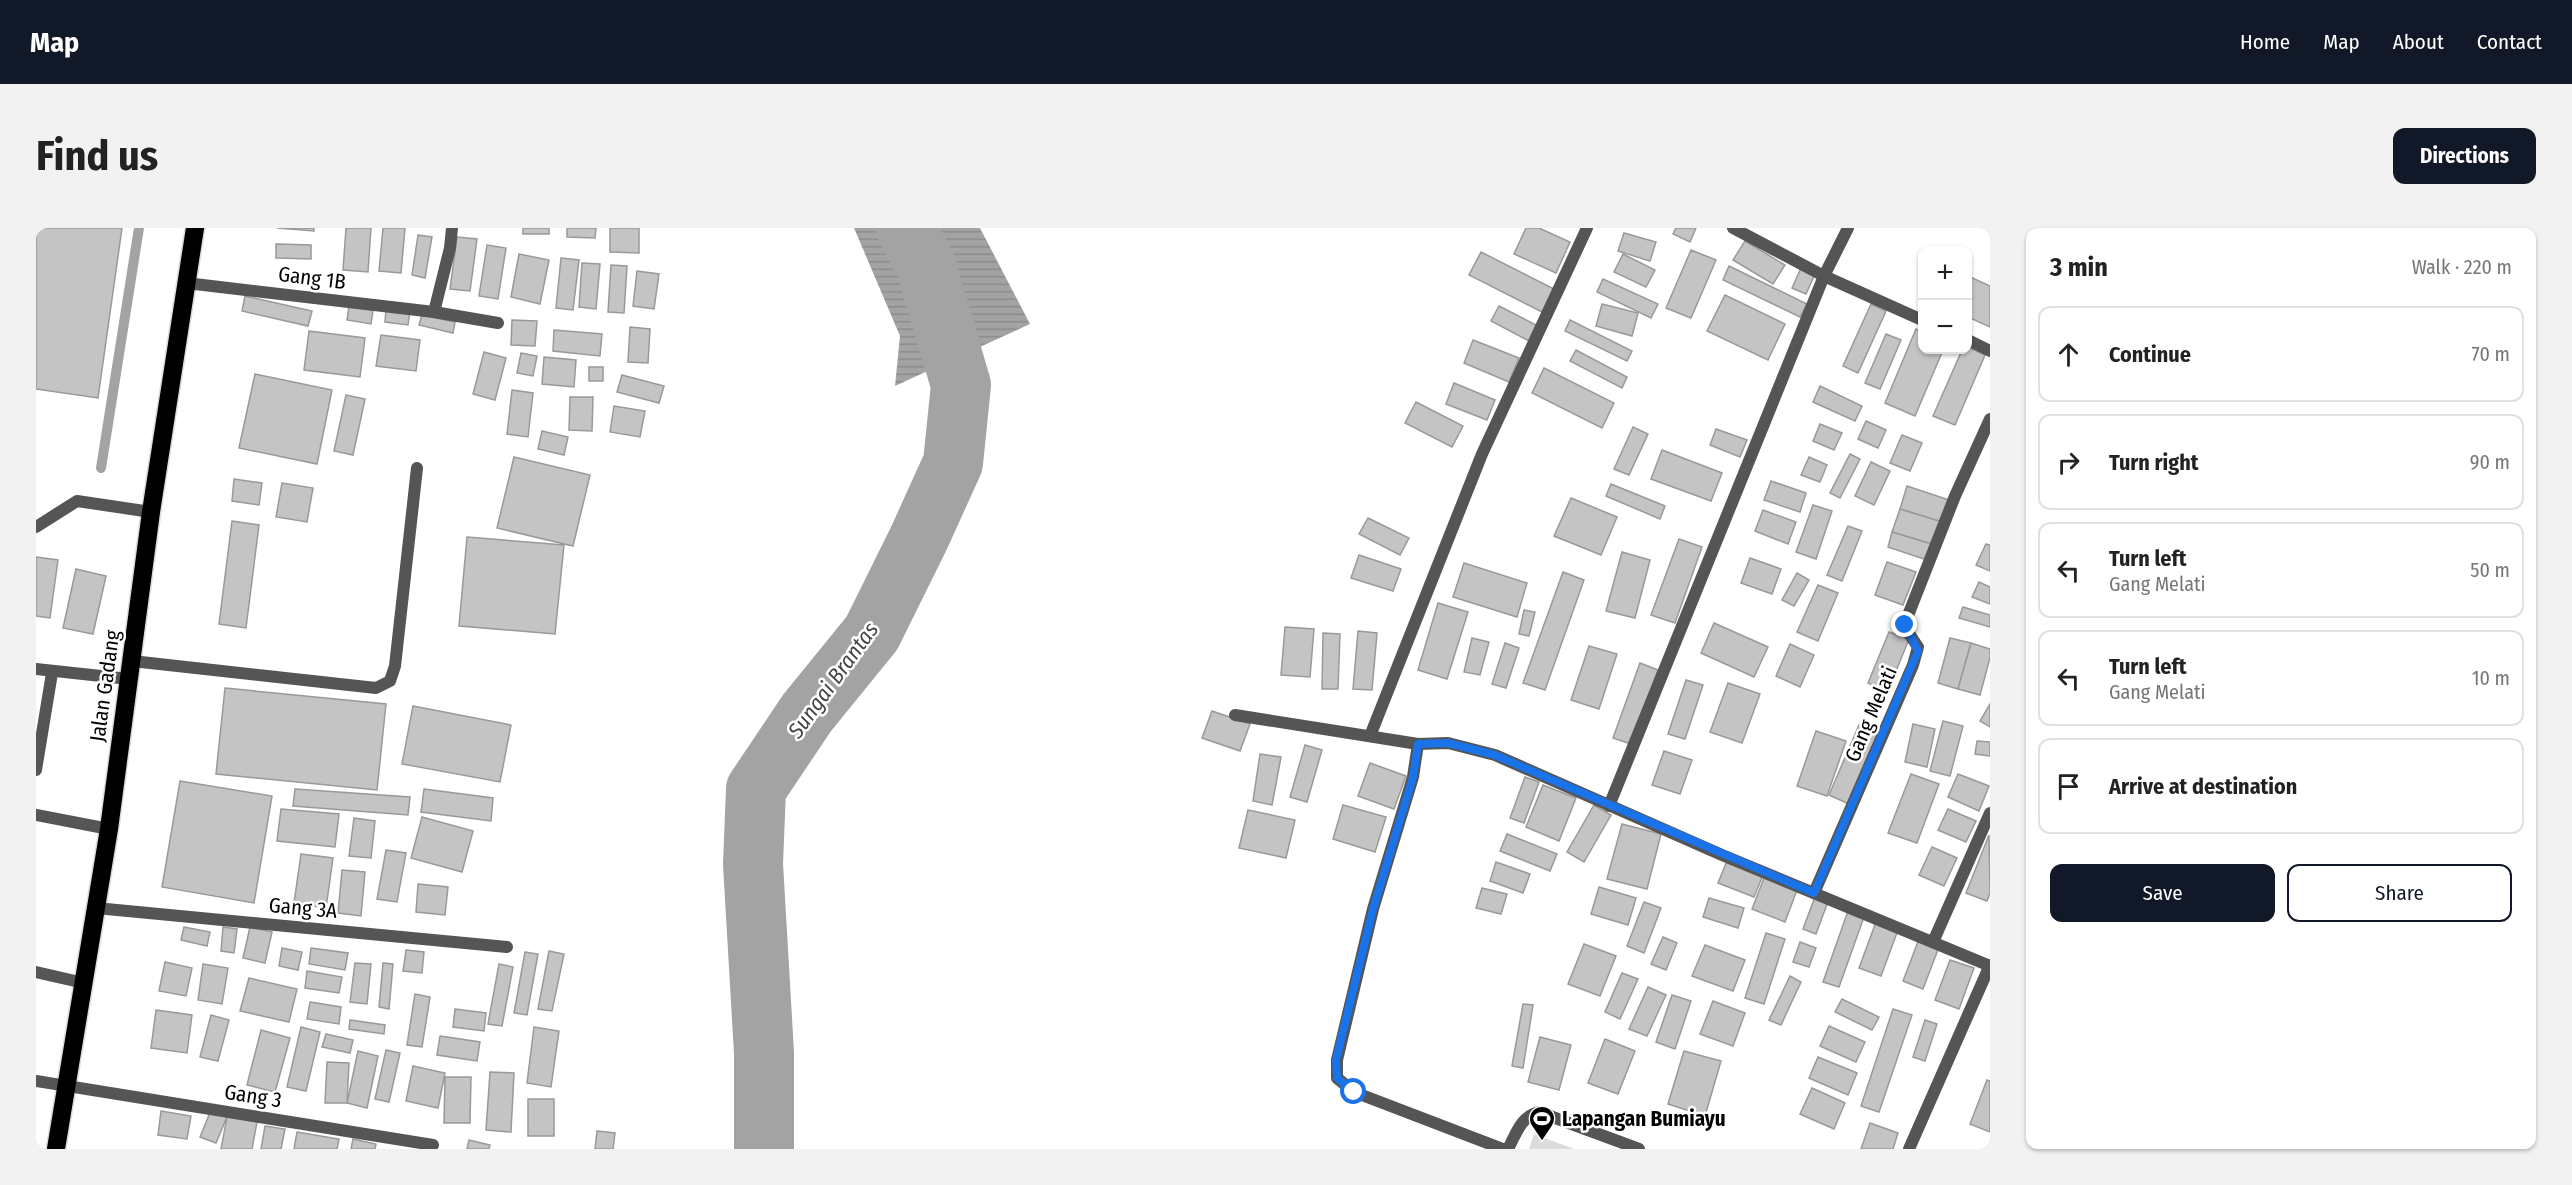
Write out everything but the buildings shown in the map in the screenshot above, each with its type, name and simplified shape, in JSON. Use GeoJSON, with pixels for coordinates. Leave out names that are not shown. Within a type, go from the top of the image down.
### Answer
{"type":"FeatureCollection","features":[{"type":"Feature","properties":{"kind":"highway","name":"Jalan Gadang"},"geometry":{"type":"LineString","coordinates":[[56,1149],[109,829],[152,512],[195,228]]}},
{"type":"Feature","properties":{"kind":"street"},"geometry":{"type":"LineString","coordinates":[[434,312],[450,248],[452,228]]}},
{"type":"Feature","properties":{"kind":"street"},"geometry":{"type":"LineString","coordinates":[[1370,736],[1482,454],[1587,228]]}},
{"type":"Feature","properties":{"kind":"street"},"geometry":{"type":"LineString","coordinates":[[1733,228],[1824,276],[1918,318]]}},
{"type":"Feature","properties":{"kind":"street"},"geometry":{"type":"LineString","coordinates":[[1609,806],[1824,276],[1848,228]]}},
{"type":"Feature","properties":{"kind":"street","name":"Gang 1B"},"geometry":{"type":"LineString","coordinates":[[186,283],[434,312],[498,323]]}},
{"type":"Feature","properties":{"kind":"street"},"geometry":{"type":"LineString","coordinates":[[1972,342],[1990,351]]}},
{"type":"Feature","properties":{"kind":"street","name":"Gang Melati"},"geometry":{"type":"LineString","coordinates":[[1814,893],[1913,665],[1918,647],[1906,629],[1907,618],[1955,496],[1990,418]]}},
{"type":"Feature","properties":{"kind":"street"},"geometry":{"type":"LineString","coordinates":[[132,660],[376,688],[390,681],[395,666],[417,468]]}},
{"type":"Feature","properties":{"kind":"street"},"geometry":{"type":"LineString","coordinates":[[36,527],[77,501],[152,512]]}},
{"type":"Feature","properties":{"kind":"street"},"geometry":{"type":"LineString","coordinates":[[36,669],[52,673],[129,679]]}},
{"type":"Feature","properties":{"kind":"street"},"geometry":{"type":"LineString","coordinates":[[36,770],[52,673]]}},
{"type":"Feature","properties":{"kind":"street"},"geometry":{"type":"LineString","coordinates":[[1235,715],[1418,744],[1448,743],[1495,755],[1814,893],[1990,965],[1909,1149]]}},
{"type":"Feature","properties":{"kind":"street"},"geometry":{"type":"LineString","coordinates":[[1418,744],[1413,777],[1365,944],[1336,1060],[1337,1078],[1354,1092],[1503,1149]]}},
{"type":"Feature","properties":{"kind":"street"},"geometry":{"type":"LineString","coordinates":[[1933,942],[1990,813]]}},
{"type":"Feature","properties":{"kind":"street"},"geometry":{"type":"LineString","coordinates":[[36,815],[109,829]]}},
{"type":"Feature","properties":{"kind":"street","name":"Gang 3A"},"geometry":{"type":"LineString","coordinates":[[96,908],[507,947]]}},
{"type":"Feature","properties":{"kind":"street"},"geometry":{"type":"LineString","coordinates":[[36,972],[84,983]]}},
{"type":"Feature","properties":{"kind":"street","name":"Gang 3"},"geometry":{"type":"LineString","coordinates":[[36,1081],[433,1146]]}},
{"type":"Feature","properties":{"kind":"street"},"geometry":{"type":"LineString","coordinates":[[1508,1149],[1522,1122],[1530,1114],[1539,1112],[1639,1149]]}},
{"type":"Feature","properties":{"kind":"shaded area"},"geometry":{"type":"Polygon","coordinates":[[[854,228],[980,228],[1030,324],[895,386],[900,336],[854,228]]]}},
{"type":"Feature","properties":{"kind":"shaded area","name":"Lapangan Bumiayu"},"geometry":{"type":"Polygon","coordinates":[[[1534,1134],[1574,1149],[1529,1149],[1534,1134]]]}},
{"type":"Feature","properties":{"kind":"waterway"},"geometry":{"type":"LineString","coordinates":[[101,468],[139,228]]}},
{"type":"Feature","properties":{"kind":"waterway","name":"Sungai Brantas"},"geometry":{"type":"LineString","coordinates":[[764,1149],[764,1053],[753,864],[756,789],[807,713],[872,633],[953,463],[961,385],[926,266],[906,228]]}},
{"type":"Feature","properties":{"kind":"place","name":"Lapangan Bumiayu"},"geometry":{"type":"Point","coordinates":[1542,1142]}},
{"type":"Feature","properties":{"kind":"route"},"geometry":{"type":"LineString","coordinates":[[1354,1092],[1337,1078],[1336,1060],[1373,909],[1413,777],[1418,744],[1448,743],[1495,755],[1814,893],[1918,651],[1905,625]]}}]}
